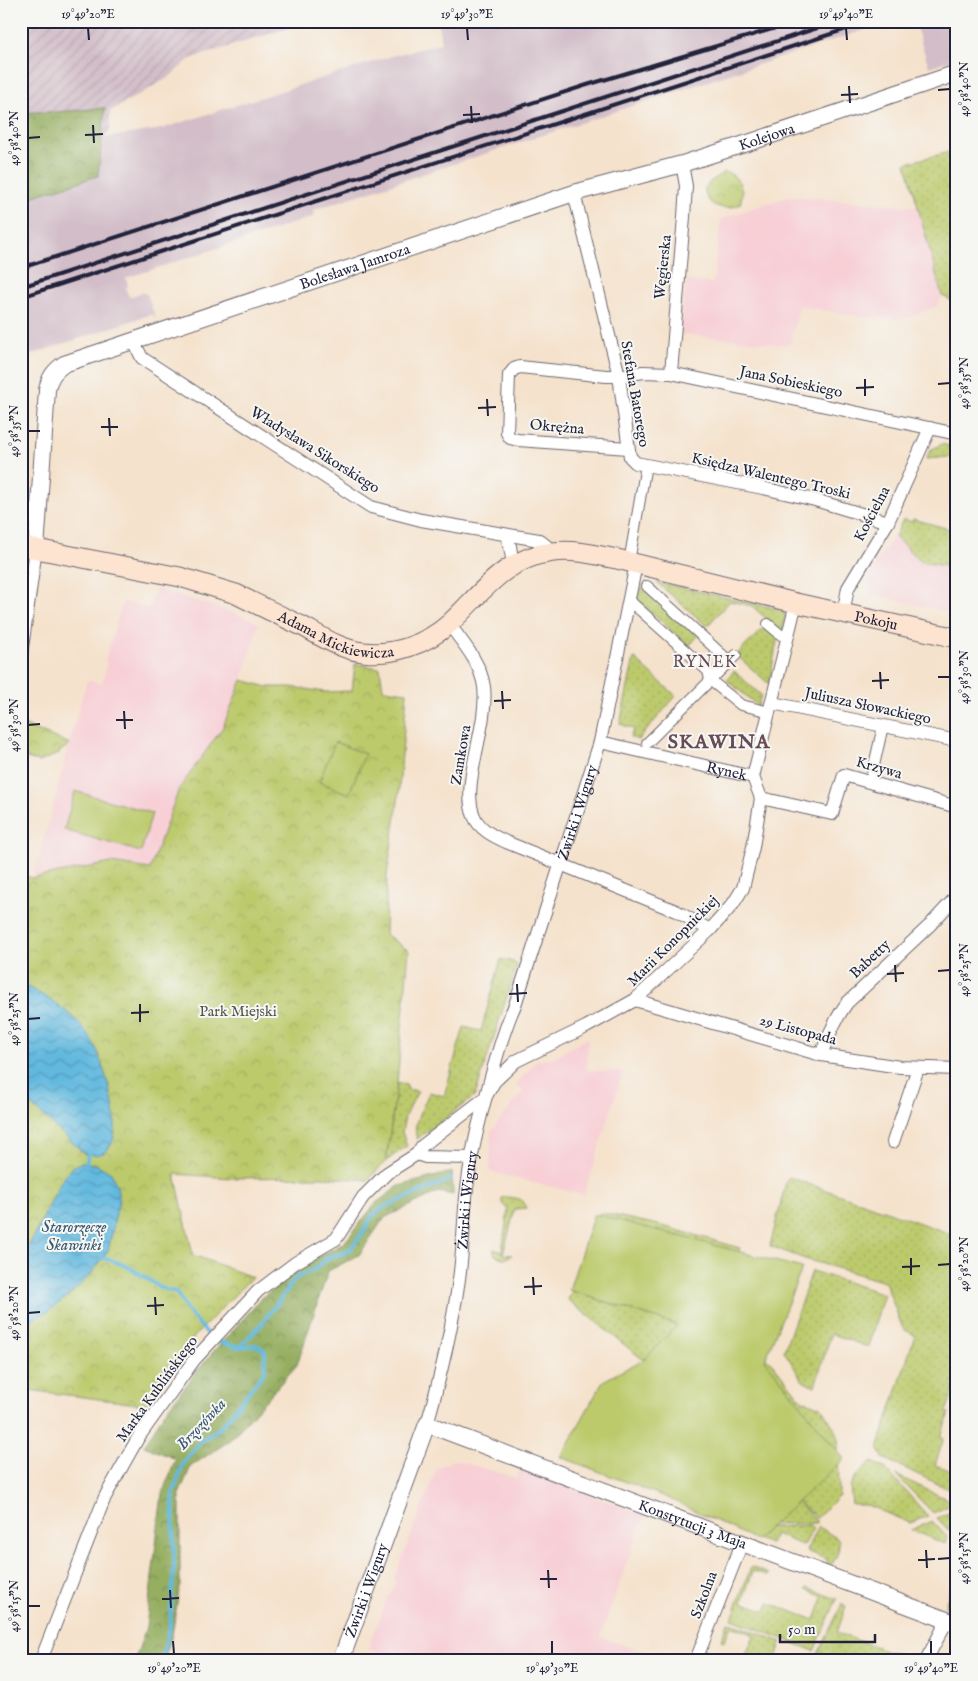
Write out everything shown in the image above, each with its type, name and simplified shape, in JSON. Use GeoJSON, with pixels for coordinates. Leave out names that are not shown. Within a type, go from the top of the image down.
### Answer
{"type":"FeatureCollection","features":[{"type":"Feature","properties":{"kind":"main road","name":"Adama Mickiewicza"},"geometry":{"type":"LineString","coordinates":[[29,547],[174,576],[220,588],[236,594],[336,644],[363,652],[389,652],[409,647],[427,638],[448,624],[493,578],[513,565],[534,556],[554,552],[589,554],[632,563]]}},
{"type":"Feature","properties":{"kind":"main road"},"geometry":{"type":"LineString","coordinates":[[632,563],[796,603]]}},
{"type":"Feature","properties":{"kind":"main road","name":"Pokoju"},"geometry":{"type":"LineString","coordinates":[[796,603],[957,638]]}},
{"type":"Feature","properties":{"kind":"street","name":"Kolejowa"},"geometry":{"type":"LineString","coordinates":[[574,193],[682,164],[957,72]]}},
{"type":"Feature","properties":{"kind":"street","name":"Węgierska"},"geometry":{"type":"LineString","coordinates":[[671,374],[686,186],[682,164]]}},
{"type":"Feature","properties":{"kind":"street","name":"Bolesława Jamroza"},"geometry":{"type":"LineString","coordinates":[[29,547],[47,390],[51,377],[64,364],[574,193]]}},
{"type":"Feature","properties":{"kind":"street","name":"Stefana Batorego"},"geometry":{"type":"LineString","coordinates":[[574,193],[619,376],[630,458],[636,463],[646,465],[632,563]]}},
{"type":"Feature","properties":{"kind":"street","name":"Władysława Sikorskiego"},"geometry":{"type":"LineString","coordinates":[[133,340],[142,358],[371,506],[398,515],[539,540],[554,552]]}},
{"type":"Feature","properties":{"kind":"street","name":"Okrężna"},"geometry":{"type":"LineString","coordinates":[[619,376],[520,367],[514,369],[509,375],[507,433],[510,438],[518,440],[628,448]]}},
{"type":"Feature","properties":{"kind":"street","name":"Jana Sobieskiego"},"geometry":{"type":"LineString","coordinates":[[619,376],[643,372],[671,374],[957,434]]}},
{"type":"Feature","properties":{"kind":"street","name":"Kościelna"},"geometry":{"type":"LineString","coordinates":[[843,614],[848,588],[888,522],[930,428]]}},
{"type":"Feature","properties":{"kind":"street","name":"Księdza Walentego Troski"},"geometry":{"type":"LineString","coordinates":[[646,465],[815,500],[888,522]]}},
{"type":"Feature","properties":{"kind":"street"},"geometry":{"type":"LineString","coordinates":[[506,535],[513,565]]}},
{"type":"Feature","properties":{"kind":"street"},"geometry":{"type":"LineString","coordinates":[[21,655],[29,547]]}},
{"type":"Feature","properties":{"kind":"street"},"geometry":{"type":"LineString","coordinates":[[600,742],[632,563]]}},
{"type":"Feature","properties":{"kind":"street"},"geometry":{"type":"LineString","coordinates":[[647,586],[733,658],[647,743]]}},
{"type":"Feature","properties":{"kind":"street"},"geometry":{"type":"LineString","coordinates":[[632,603],[708,671],[710,680],[741,706],[767,707]]}},
{"type":"Feature","properties":{"kind":"street","name":"Rynek"},"geometry":{"type":"LineString","coordinates":[[600,742],[753,777],[767,707],[796,603]]}},
{"type":"Feature","properties":{"kind":"street","name":"Zamkowa"},"geometry":{"type":"LineString","coordinates":[[448,624],[464,643],[484,685],[485,708],[470,787],[471,806],[474,816],[486,832],[560,865],[629,891],[698,922],[710,930]]}},
{"type":"Feature","properties":{"kind":"street"},"geometry":{"type":"LineString","coordinates":[[768,624],[781,636]]}},
{"type":"Feature","properties":{"kind":"street","name":"Juliusza Słowackiego"},"geometry":{"type":"LineString","coordinates":[[767,707],[883,726],[957,742]]}},
{"type":"Feature","properties":{"kind":"street"},"geometry":{"type":"LineString","coordinates":[[870,783],[883,726]]}},
{"type":"Feature","properties":{"kind":"street","name":"Żwirki i Wigury"},"geometry":{"type":"LineString","coordinates":[[346,1658],[427,1424],[444,1366],[452,1326],[462,1252],[467,1182],[485,1098],[504,1028],[515,1005],[600,742]]}},
{"type":"Feature","properties":{"kind":"street","name":"Krzywa"},"geometry":{"type":"LineString","coordinates":[[761,798],[832,814],[844,775],[957,807]]}},
{"type":"Feature","properties":{"kind":"street"},"geometry":{"type":"LineString","coordinates":[[753,777],[761,798]]}},
{"type":"Feature","properties":{"kind":"street","name":"Marii Konopnickiej"},"geometry":{"type":"LineString","coordinates":[[485,1098],[494,1082],[516,1061],[586,1027],[635,1000],[710,930],[737,899],[742,888],[753,847],[761,798]]}},
{"type":"Feature","properties":{"kind":"street","name":"Babetty"},"geometry":{"type":"LineString","coordinates":[[821,1055],[838,1015],[847,1003],[929,926],[957,896]]}},
{"type":"Feature","properties":{"kind":"street","name":"29 Listopada"},"geometry":{"type":"LineString","coordinates":[[635,1000],[821,1055],[900,1067],[957,1069]]}},
{"type":"Feature","properties":{"kind":"street"},"geometry":{"type":"LineString","coordinates":[[501,1041],[509,1055],[516,1061]]}},
{"type":"Feature","properties":{"kind":"street"},"geometry":{"type":"LineString","coordinates":[[893,1142],[918,1068]]}},
{"type":"Feature","properties":{"kind":"street","name":"Marka Kublińskiego"},"geometry":{"type":"LineString","coordinates":[[41,1660],[105,1497],[138,1438],[194,1360],[258,1291],[295,1263],[336,1239],[363,1197],[387,1173],[417,1154],[422,1146],[485,1098]]}},
{"type":"Feature","properties":{"kind":"street"},"geometry":{"type":"LineString","coordinates":[[417,1154],[425,1157],[471,1158]]}},
{"type":"Feature","properties":{"kind":"street","name":"Konstytucji 3 Maja"},"geometry":{"type":"LineString","coordinates":[[427,1424],[952,1622]]}},
{"type":"Feature","properties":{"kind":"street","name":"Szkolna"},"geometry":{"type":"LineString","coordinates":[[696,1660],[742,1543]]}},
{"type":"Feature","properties":{"kind":"street"},"geometry":{"type":"LineString","coordinates":[[926,1660],[952,1622]]}},
{"type":"Feature","properties":{"kind":"shaded area"},"geometry":{"type":"Polygon","coordinates":[[[21,21],[310,21],[190,59],[168,78],[110,111],[110,129],[104,138],[21,160],[21,21]]]}},
{"type":"Feature","properties":{"kind":"shaded area"},"geometry":{"type":"Polygon","coordinates":[[[438,21],[892,21],[313,210],[313,217],[126,278],[128,285],[126,289],[129,297],[142,293],[147,294],[156,319],[152,314],[21,358],[21,160],[104,138],[161,129],[392,56],[441,43],[438,21]]]}},
{"type":"Feature","properties":{"kind":"shaded area"},"geometry":{"type":"Polygon","coordinates":[[[907,21],[957,21],[957,58],[929,67],[915,24],[911,25],[907,21]]]}},
{"type":"Feature","properties":{"kind":"shaded area"},"geometry":{"type":"Polygon","coordinates":[[[789,196],[918,207],[942,296],[936,307],[905,319],[863,317],[799,306],[790,345],[678,334],[687,281],[713,283],[721,219],[789,196]]]}},
{"type":"Feature","properties":{"kind":"shaded area"},"geometry":{"type":"Polygon","coordinates":[[[895,536],[921,562],[957,568],[957,614],[870,594],[868,585],[870,576],[878,558],[895,536]]]}},
{"type":"Feature","properties":{"kind":"shaded area"},"geometry":{"type":"Polygon","coordinates":[[[156,588],[259,623],[242,680],[223,727],[179,789],[150,869],[111,863],[33,878],[87,680],[102,684],[107,662],[105,661],[123,601],[149,609],[156,588]]]}},
{"type":"Feature","properties":{"kind":"shaded area"},"geometry":{"type":"Polygon","coordinates":[[[588,1038],[587,1070],[623,1072],[584,1195],[490,1172],[491,1132],[524,1090],[516,1084],[538,1059],[539,1061],[552,1058],[588,1038]]]}},
{"type":"Feature","properties":{"kind":"shaded area"},"geometry":{"type":"Polygon","coordinates":[[[454,1460],[517,1478],[519,1469],[646,1516],[641,1524],[600,1637],[669,1660],[396,1660],[368,1649],[388,1596],[391,1594],[396,1583],[394,1579],[437,1468],[454,1460]]]}},
{"type":"Feature","properties":{"kind":"green space"},"geometry":{"type":"Polygon","coordinates":[[[105,108],[98,176],[21,200],[21,118],[25,112],[105,108]]]}},
{"type":"Feature","properties":{"kind":"green space"},"geometry":{"type":"Polygon","coordinates":[[[957,150],[957,303],[942,296],[906,163],[957,150]]]}},
{"type":"Feature","properties":{"kind":"green space"},"geometry":{"type":"Polygon","coordinates":[[[724,172],[734,176],[739,182],[742,195],[740,204],[728,208],[712,204],[708,200],[705,188],[724,172]]]}},
{"type":"Feature","properties":{"kind":"green space"},"geometry":{"type":"Polygon","coordinates":[[[942,444],[957,448],[957,458],[926,459],[930,450],[942,444]]]}},
{"type":"Feature","properties":{"kind":"green space"},"geometry":{"type":"Polygon","coordinates":[[[903,519],[912,522],[913,519],[957,531],[957,568],[921,562],[895,537],[903,519]]]}},
{"type":"Feature","properties":{"kind":"green space"},"geometry":{"type":"Polygon","coordinates":[[[656,582],[783,610],[785,615],[782,635],[778,635],[769,684],[736,655],[770,622],[752,606],[730,601],[707,626],[656,582]]]}},
{"type":"Feature","properties":{"kind":"green space"},"geometry":{"type":"Polygon","coordinates":[[[641,587],[698,636],[689,646],[637,600],[641,587]]]}},
{"type":"Feature","properties":{"kind":"green space"},"geometry":{"type":"Polygon","coordinates":[[[634,658],[676,696],[638,740],[630,737],[634,729],[620,724],[634,658]]]}},
{"type":"Feature","properties":{"kind":"green space","name":"Park Miejski"},"geometry":{"type":"Polygon","coordinates":[[[355,664],[380,668],[383,689],[407,692],[398,802],[387,875],[385,934],[409,951],[397,1083],[386,1161],[368,1180],[322,1177],[231,1178],[175,1174],[193,1255],[252,1277],[195,1336],[145,1405],[21,1389],[21,875],[33,878],[111,863],[150,869],[179,789],[223,727],[242,680],[268,687],[291,687],[325,692],[352,691],[355,664]]]}},
{"type":"Feature","properties":{"kind":"green space"},"geometry":{"type":"Polygon","coordinates":[[[734,671],[761,695],[758,706],[727,680],[734,671]]]}},
{"type":"Feature","properties":{"kind":"green space"},"geometry":{"type":"Polygon","coordinates":[[[21,724],[70,744],[56,755],[39,762],[21,756],[21,724]]]}},
{"type":"Feature","properties":{"kind":"green space"},"geometry":{"type":"Polygon","coordinates":[[[335,742],[365,754],[349,794],[319,782],[335,742]]]}},
{"type":"Feature","properties":{"kind":"green space"},"geometry":{"type":"Polygon","coordinates":[[[75,791],[152,813],[141,852],[64,830],[75,791]]]}},
{"type":"Feature","properties":{"kind":"green space"},"geometry":{"type":"Polygon","coordinates":[[[501,959],[517,965],[475,1096],[417,1139],[417,1121],[429,1092],[444,1096],[464,1027],[481,1031],[501,959]]]}},
{"type":"Feature","properties":{"kind":"green space"},"geometry":{"type":"Polygon","coordinates":[[[397,1083],[407,1085],[407,1089],[418,1091],[405,1116],[402,1132],[407,1146],[386,1161],[397,1083]]]}},
{"type":"Feature","properties":{"kind":"green space"},"geometry":{"type":"Polygon","coordinates":[[[452,1172],[453,1195],[438,1192],[384,1218],[359,1255],[328,1271],[297,1365],[229,1441],[191,1466],[180,1492],[180,1585],[172,1635],[164,1660],[135,1660],[146,1627],[162,1494],[176,1459],[144,1446],[164,1413],[213,1352],[263,1297],[301,1267],[344,1243],[376,1203],[399,1186],[452,1172]]]}},
{"type":"Feature","properties":{"kind":"green space"},"geometry":{"type":"Polygon","coordinates":[[[789,1177],[957,1236],[957,1308],[955,1313],[957,1314],[957,1370],[952,1385],[955,1387],[946,1412],[949,1413],[941,1437],[944,1438],[935,1465],[957,1473],[957,1493],[883,1458],[878,1448],[915,1335],[903,1329],[885,1282],[805,1259],[770,1246],[786,1182],[789,1177]]]}},
{"type":"Feature","properties":{"kind":"green space"},"geometry":{"type":"Polygon","coordinates":[[[502,1198],[521,1200],[526,1208],[515,1209],[503,1254],[512,1255],[505,1259],[495,1255],[493,1249],[502,1251],[508,1210],[502,1203],[502,1198]]]}},
{"type":"Feature","properties":{"kind":"green space"},"geometry":{"type":"Polygon","coordinates":[[[602,1213],[659,1225],[740,1248],[730,1284],[596,1228],[599,1214],[602,1213]]]}},
{"type":"Feature","properties":{"kind":"green space"},"geometry":{"type":"Polygon","coordinates":[[[594,1214],[802,1268],[765,1360],[844,1459],[756,1540],[668,1498],[561,1457],[603,1381],[646,1358],[677,1325],[569,1290],[594,1214]]]}},
{"type":"Feature","properties":{"kind":"green space"},"geometry":{"type":"Polygon","coordinates":[[[812,1271],[884,1294],[868,1347],[831,1334],[815,1386],[803,1381],[784,1351],[812,1271]]]}},
{"type":"Feature","properties":{"kind":"green space"},"geometry":{"type":"Polygon","coordinates":[[[572,1291],[677,1325],[655,1369],[568,1300],[572,1291]]]}},
{"type":"Feature","properties":{"kind":"green space"},"geometry":{"type":"Polygon","coordinates":[[[754,1348],[772,1363],[801,1399],[821,1407],[838,1434],[839,1496],[817,1518],[793,1498],[816,1520],[816,1523],[768,1524],[754,1348]]]}},
{"type":"Feature","properties":{"kind":"green space"},"geometry":{"type":"Polygon","coordinates":[[[871,1461],[886,1469],[928,1516],[910,1523],[867,1505],[852,1505],[850,1486],[857,1475],[871,1461]]]}},
{"type":"Feature","properties":{"kind":"green space"},"geometry":{"type":"Polygon","coordinates":[[[896,1475],[955,1503],[933,1513],[896,1475]]]}},
{"type":"Feature","properties":{"kind":"green space"},"geometry":{"type":"Polygon","coordinates":[[[956,1510],[949,1531],[937,1518],[956,1510]]]}},
{"type":"Feature","properties":{"kind":"green space"},"geometry":{"type":"Polygon","coordinates":[[[932,1521],[947,1537],[945,1544],[911,1530],[932,1521]]]}},
{"type":"Feature","properties":{"kind":"green space"},"geometry":{"type":"Polygon","coordinates":[[[810,1525],[813,1528],[804,1546],[775,1534],[770,1544],[757,1539],[756,1528],[810,1525]]]}},
{"type":"Feature","properties":{"kind":"green space"},"geometry":{"type":"Polygon","coordinates":[[[818,1526],[839,1540],[837,1554],[830,1566],[826,1566],[828,1560],[806,1551],[818,1526]]]}},
{"type":"Feature","properties":{"kind":"green space"},"geometry":{"type":"Polygon","coordinates":[[[751,1567],[769,1574],[768,1576],[753,1571],[742,1602],[766,1611],[769,1603],[815,1620],[823,1597],[806,1590],[807,1588],[837,1599],[814,1651],[732,1619],[751,1567]]]}},
{"type":"Feature","properties":{"kind":"green space"},"geometry":{"type":"Polygon","coordinates":[[[957,1568],[957,1609],[945,1606],[957,1568]]]}},
{"type":"Feature","properties":{"kind":"green space"},"geometry":{"type":"Polygon","coordinates":[[[842,1604],[846,1606],[837,1633],[914,1660],[820,1660],[818,1654],[842,1604]]]}},
{"type":"Feature","properties":{"kind":"green space"},"geometry":{"type":"Polygon","coordinates":[[[728,1622],[782,1642],[775,1660],[744,1660],[754,1635],[731,1626],[724,1642],[721,1640],[728,1622]]]}},
{"type":"Feature","properties":{"kind":"water"},"geometry":{"type":"Polygon","coordinates":[[[21,984],[52,1001],[72,1016],[88,1034],[95,1046],[111,1096],[115,1123],[114,1136],[110,1146],[103,1153],[96,1155],[85,1154],[21,1096],[21,984]]]}},
{"type":"Feature","properties":{"kind":"water","name":"Starorzecze Skawinki"},"geometry":{"type":"Polygon","coordinates":[[[82,1162],[98,1165],[111,1173],[117,1186],[119,1200],[108,1251],[92,1273],[72,1293],[49,1311],[21,1325],[21,1256],[28,1248],[60,1183],[71,1168],[82,1162]]]}},
{"type":"Feature","properties":{"kind":"waterway","name":"Brzozówka"},"geometry":{"type":"LineString","coordinates":[[86,1166],[87,1151]]}},
{"type":"Feature","properties":{"kind":"waterway"},"geometry":{"type":"LineString","coordinates":[[239,1347],[260,1326],[296,1278],[315,1269],[329,1257],[344,1253],[351,1248],[366,1228],[371,1217],[384,1207],[451,1179]]}},
{"type":"Feature","properties":{"kind":"waterway","name":"Brzozówka"},"geometry":{"type":"LineString","coordinates":[[101,1255],[102,1258],[117,1262],[160,1287],[176,1292],[188,1312],[207,1333]]}},
{"type":"Feature","properties":{"kind":"waterway","name":"Brzozówka"},"geometry":{"type":"LineString","coordinates":[[162,1660],[170,1625],[174,1564],[173,1494],[183,1463],[201,1441],[220,1428],[265,1371],[265,1351],[257,1345],[239,1347],[220,1342]]}},
{"type":"Feature","properties":{"kind":"railway"},"geometry":{"type":"LineString","coordinates":[[21,268],[587,85],[799,21]]}},
{"type":"Feature","properties":{"kind":"railway"},"geometry":{"type":"LineString","coordinates":[[21,287],[839,21]]}},
{"type":"Feature","properties":{"kind":"railway"},"geometry":{"type":"LineString","coordinates":[[21,297],[871,21]]}},
{"type":"Feature","properties":{"kind":"district","name":"RYNEK"},"geometry":{"type":"Point","coordinates":[705,663]}},
{"type":"Feature","properties":{"kind":"district","name":"SKAWINA"},"geometry":{"type":"Point","coordinates":[719,742]}}]}
